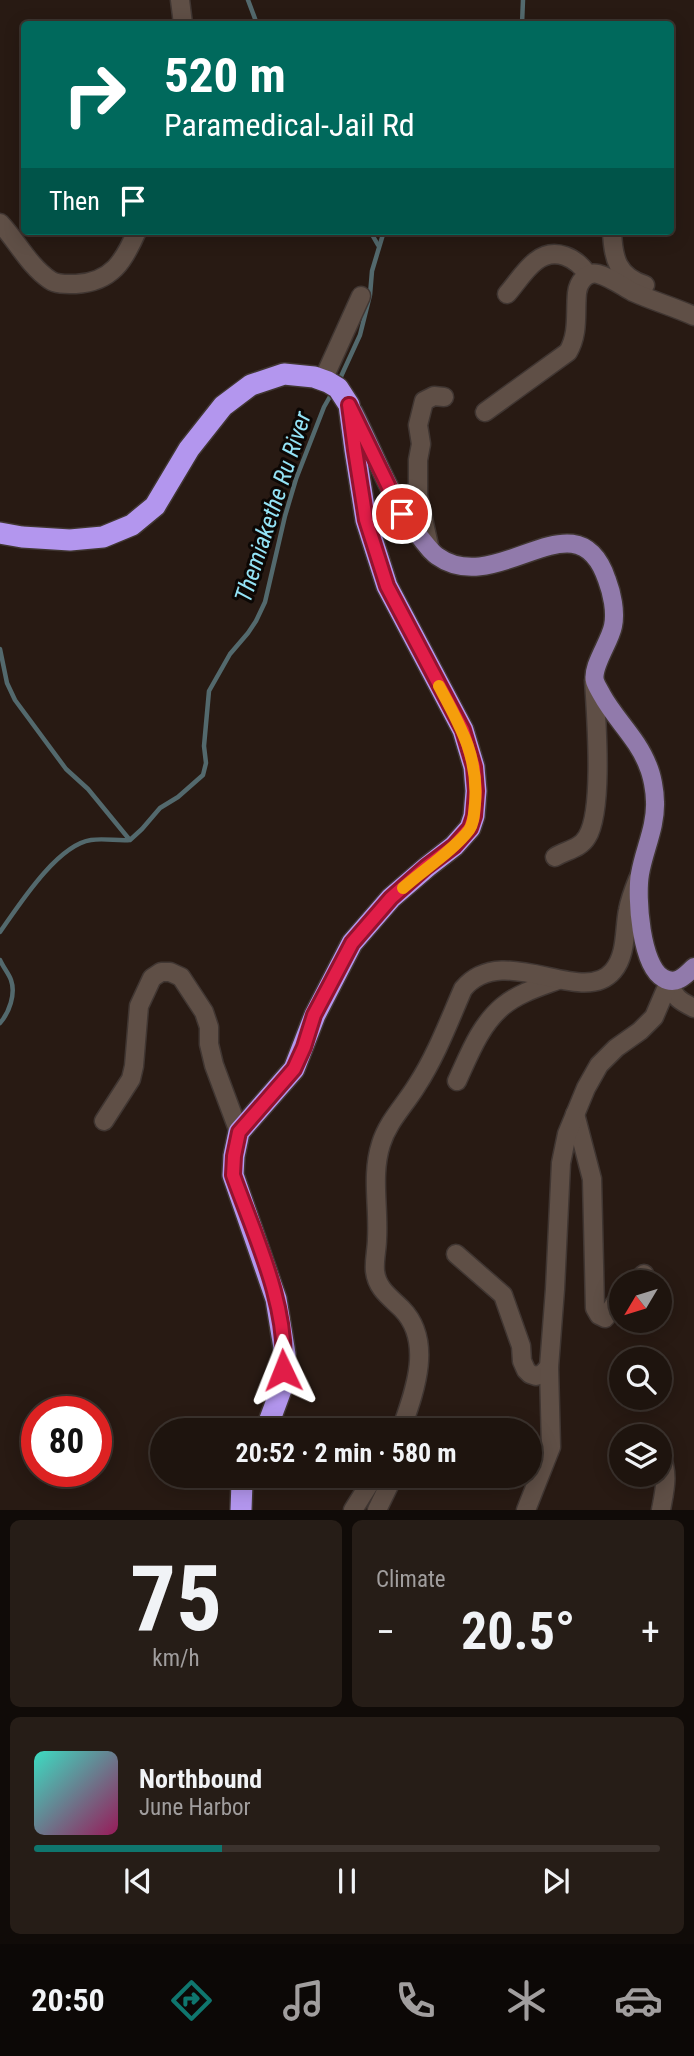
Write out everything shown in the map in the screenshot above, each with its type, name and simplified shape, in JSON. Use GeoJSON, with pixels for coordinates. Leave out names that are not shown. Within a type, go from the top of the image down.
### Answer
{"type":"FeatureCollection","features":[{"type":"Feature","properties":{"kind":"highway"},"geometry":{"type":"LineString","coordinates":[[0,533],[70,540],[103,537],[132,525],[155,506],[190,450],[223,406],[251,384],[284,374],[323,380],[338,388],[349,405],[370,531],[387,586],[463,730],[474,767],[476,791],[470,828],[454,846],[391,898],[352,943],[314,1015],[294,1069],[239,1132],[233,1175],[276,1299],[285,1354],[282,1387],[271,1418]]}},
{"type":"Feature","properties":{"kind":"highway"},"geometry":{"type":"LineString","coordinates":[[241,1510],[242,1488]]}},
{"type":"Feature","properties":{"kind":"main road"},"geometry":{"type":"LineString","coordinates":[[349,405],[402,514],[438,557],[463,568],[491,566],[555,543],[580,544],[601,564],[612,597],[614,625],[595,670],[594,680],[648,766],[655,802],[652,830],[639,876],[641,933],[658,976],[669,982],[678,981],[694,967]]}},
{"type":"Feature","properties":{"kind":"street"},"geometry":{"type":"LineString","coordinates":[[180,0],[183,21]]}},
{"type":"Feature","properties":{"kind":"street"},"geometry":{"type":"LineString","coordinates":[[0,223],[23,253],[51,281],[65,285],[102,279],[118,266],[135,235]]}},
{"type":"Feature","properties":{"kind":"street"},"geometry":{"type":"LineString","coordinates":[[612,235],[612,251],[617,265],[626,275],[694,304]]}},
{"type":"Feature","properties":{"kind":"street"},"geometry":{"type":"LineString","coordinates":[[507,294],[537,260],[550,254],[571,258],[582,266],[588,275]]}},
{"type":"Feature","properties":{"kind":"street"},"geometry":{"type":"LineString","coordinates":[[485,412],[568,352],[578,319],[577,292],[580,282],[588,275],[597,273],[635,293],[694,316]]}},
{"type":"Feature","properties":{"kind":"street"},"geometry":{"type":"LineString","coordinates":[[323,380],[361,296]]}},
{"type":"Feature","properties":{"kind":"street"},"geometry":{"type":"LineString","coordinates":[[430,550],[418,496],[421,444],[418,425],[424,401],[435,396],[444,397]]}},
{"type":"Feature","properties":{"kind":"street"},"geometry":{"type":"LineString","coordinates":[[555,857],[577,848],[586,839],[594,824],[597,766],[594,680]]}},
{"type":"Feature","properties":{"kind":"street"},"geometry":{"type":"LineString","coordinates":[[415,1418],[419,1345],[411,1321],[384,1293],[375,1270],[375,1181],[381,1144],[393,1116],[425,1072],[469,981],[480,973],[497,970],[587,983],[608,976],[620,960],[630,902],[639,876]]}},
{"type":"Feature","properties":{"kind":"street"},"geometry":{"type":"LineString","coordinates":[[104,1121],[131,1079],[139,1006],[152,978],[161,972],[170,972],[181,977],[204,1012],[220,1084],[239,1132]]}},
{"type":"Feature","properties":{"kind":"street"},"geometry":{"type":"LineString","coordinates":[[457,1082],[473,1046],[490,1018],[504,1005],[528,992],[562,979]]}},
{"type":"Feature","properties":{"kind":"street"},"geometry":{"type":"LineString","coordinates":[[669,982],[679,1000],[694,1007]]}},
{"type":"Feature","properties":{"kind":"street"},"geometry":{"type":"LineString","coordinates":[[526,1510],[551,1447],[549,1367],[561,1163],[566,1134],[599,1065],[654,1017],[669,982]]}},
{"type":"Feature","properties":{"kind":"street"},"geometry":{"type":"LineString","coordinates":[[575,1114],[592,1179],[595,1308],[599,1315],[605,1318],[609,1312]]}},
{"type":"Feature","properties":{"kind":"street"},"geometry":{"type":"LineString","coordinates":[[456,1254],[503,1294],[521,1346],[526,1370],[536,1376],[549,1367]]}},
{"type":"Feature","properties":{"kind":"street"},"geometry":{"type":"LineString","coordinates":[[405,1418],[416,1385]]}},
{"type":"Feature","properties":{"kind":"street"},"geometry":{"type":"LineString","coordinates":[[661,1510],[665,1487]]}},
{"type":"Feature","properties":{"kind":"street"},"geometry":{"type":"LineString","coordinates":[[353,1510],[367,1488]]}},
{"type":"Feature","properties":{"kind":"street"},"geometry":{"type":"LineString","coordinates":[[377,1510],[388,1488]]}},
{"type":"Feature","properties":{"kind":"waterway"},"geometry":{"type":"LineString","coordinates":[[248,0],[256,21]]}},
{"type":"Feature","properties":{"kind":"waterway","name":"Themiakethe Ru River"},"geometry":{"type":"LineString","coordinates":[[522,21],[523,0]]}},
{"type":"Feature","properties":{"kind":"waterway"},"geometry":{"type":"LineString","coordinates":[[372,235],[378,245]]}},
{"type":"Feature","properties":{"kind":"waterway","name":"Themiakethe Ru River"},"geometry":{"type":"LineString","coordinates":[[338,383],[360,335],[370,295],[372,271],[383,235]]}},
{"type":"Feature","properties":{"kind":"waterway","name":"Themiakethe Ru River"},"geometry":{"type":"LineString","coordinates":[[0,932],[28,892],[65,853],[78,844],[91,840],[130,840],[160,808],[178,797],[203,775],[206,763],[204,746],[209,691],[230,654],[256,621],[265,602],[296,479],[332,393]]}},
{"type":"Feature","properties":{"kind":"waterway"},"geometry":{"type":"LineString","coordinates":[[0,649],[7,683],[15,700],[66,769],[88,789],[129,839]]}},
{"type":"Feature","properties":{"kind":"waterway","name":"Themiakethe Ru River"},"geometry":{"type":"LineString","coordinates":[[0,960],[10,978],[13,991],[9,1009],[0,1023]]}},
{"type":"Feature","properties":{"kind":"slow traffic"},"geometry":{"type":"LineString","coordinates":[[403,888],[454,846],[470,828],[474,816],[474,767],[463,730],[439,686]]}},
{"type":"Feature","properties":{"kind":"route"},"geometry":{"type":"LineString","coordinates":[[283,1370],[285,1354],[276,1299],[233,1175],[239,1132],[294,1069],[314,1015],[352,943],[391,898],[454,846],[470,828],[476,791],[474,767],[463,730],[387,586],[366,520],[349,405],[402,514]]}}]}
